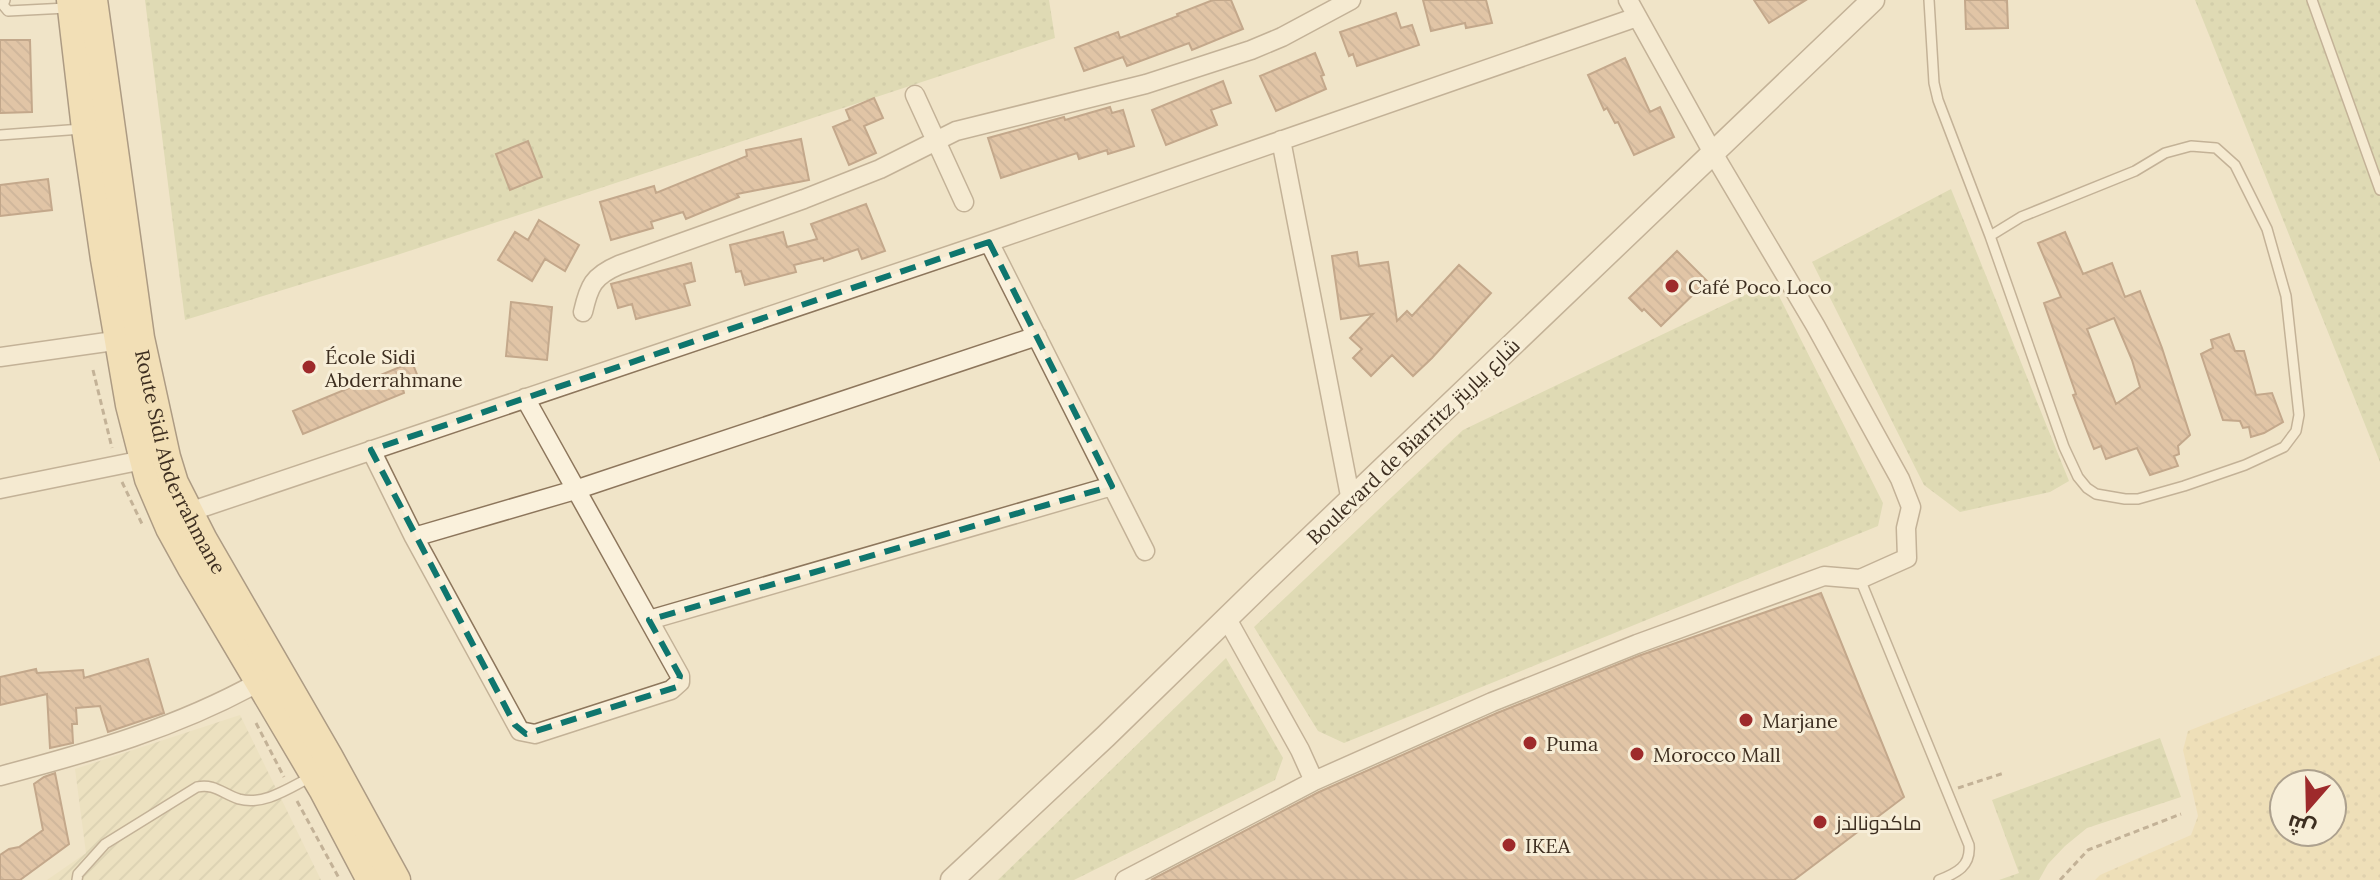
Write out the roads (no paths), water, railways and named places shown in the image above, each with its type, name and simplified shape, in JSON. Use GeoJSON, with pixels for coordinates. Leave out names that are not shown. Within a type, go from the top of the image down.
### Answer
{"type":"FeatureCollection","features":[{"type":"Feature","properties":{"kind":"main road","name":"Route Sidi Abderrahmane"},"geometry":{"type":"LineString","coordinates":[[79,3],[86,129],[129,339],[174,483],[203,540],[396,880]]}},
{"type":"Feature","properties":{"kind":"main road","name":"Route Sidi Abderrahmane"},"geometry":{"type":"LineString","coordinates":[[79,3],[129,339],[130,405],[149,479],[170,528],[314,775],[371,880]]}},
{"type":"Feature","properties":{"kind":"street"},"geometry":{"type":"LineString","coordinates":[[583,312],[591,285],[608,269],[804,199],[880,169],[973,126],[1131,88],[1224,59],[1282,37],[1351,0]]}},
{"type":"Feature","properties":{"kind":"street","name":"Boulevard de Biarritz شارع بياريتز"},"geometry":{"type":"LineString","coordinates":[[952,880],[1873,0]]}},
{"type":"Feature","properties":{"kind":"street"},"geometry":{"type":"LineString","coordinates":[[189,512],[989,242],[1281,140],[1632,8],[1815,325],[1906,493],[1911,507],[1906,528],[1907,558],[1860,579],[1824,576],[1637,644],[1492,702],[1314,781],[1125,880]]}},
{"type":"Feature","properties":{"kind":"street"},"geometry":{"type":"LineString","coordinates":[[915,95],[964,202]]}},
{"type":"Feature","properties":{"kind":"street"},"geometry":{"type":"LineString","coordinates":[[1281,140],[1351,501]]}},
{"type":"Feature","properties":{"kind":"street"},"geometry":{"type":"LineString","coordinates":[[989,242],[1145,551]]}},
{"type":"Feature","properties":{"kind":"street"},"geometry":{"type":"LineString","coordinates":[[414,537],[575,490],[1037,336]]}},
{"type":"Feature","properties":{"kind":"street"},"geometry":{"type":"LineString","coordinates":[[0,357],[129,339]]}},
{"type":"Feature","properties":{"kind":"street"},"geometry":{"type":"LineString","coordinates":[[371,450],[414,537],[520,731],[535,734],[677,687],[680,676],[525,398]]}},
{"type":"Feature","properties":{"kind":"street"},"geometry":{"type":"LineString","coordinates":[[0,489],[143,460]]}},
{"type":"Feature","properties":{"kind":"street"},"geometry":{"type":"LineString","coordinates":[[649,620],[1112,486]]}},
{"type":"Feature","properties":{"kind":"street"},"geometry":{"type":"LineString","coordinates":[[1227,619],[1314,781]]}},
{"type":"Feature","properties":{"kind":"street"},"geometry":{"type":"LineString","coordinates":[[0,776],[140,736],[222,703],[259,682]]}},
{"type":"Feature","properties":{"kind":"lane"},"geometry":{"type":"LineString","coordinates":[[1929,0],[1934,83],[1938,100],[1990,236],[2064,447],[2078,477],[2087,488],[2096,494],[2125,499],[2158,494],[2245,465],[2284,447],[2296,431],[2299,415],[2290,324],[2277,259],[2267,229],[2235,165],[2216,148],[2191,146],[2165,153],[2135,171],[2021,217],[1990,236]]}},
{"type":"Feature","properties":{"kind":"lane"},"geometry":{"type":"LineString","coordinates":[[2312,0],[2380,190]]}},
{"type":"Feature","properties":{"kind":"lane"},"geometry":{"type":"LineString","coordinates":[[3,4],[8,11],[79,3]]}},
{"type":"Feature","properties":{"kind":"lane"},"geometry":{"type":"LineString","coordinates":[[0,135],[86,129]]}},
{"type":"Feature","properties":{"kind":"lane"},"geometry":{"type":"LineString","coordinates":[[1860,579],[1969,845],[1970,855],[1962,868],[1954,875],[1939,880]]}},
{"type":"Feature","properties":{"kind":"lane"},"geometry":{"type":"LineString","coordinates":[[77,880],[78,874],[105,844],[197,787],[212,786],[237,799],[249,801],[266,799],[314,775]]}},
{"type":"Feature","properties":{"kind":"place","name":"Café Poco Loco"},"geometry":{"type":"Point","coordinates":[1672,286]}},
{"type":"Feature","properties":{"kind":"place","name":"École Sidi Abderrahmane"},"geometry":{"type":"Point","coordinates":[309,367]}},
{"type":"Feature","properties":{"kind":"place","name":"Marjane"},"geometry":{"type":"Point","coordinates":[1746,720]}},
{"type":"Feature","properties":{"kind":"place","name":"Puma"},"geometry":{"type":"Point","coordinates":[1530,743]}},
{"type":"Feature","properties":{"kind":"place","name":"Morocco Mall"},"geometry":{"type":"Point","coordinates":[1637,754]}},
{"type":"Feature","properties":{"kind":"place","name":"ماكدونالدز"},"geometry":{"type":"Point","coordinates":[1820,822]}},
{"type":"Feature","properties":{"kind":"place","name":"IKEA"},"geometry":{"type":"Point","coordinates":[1509,845]}}]}
